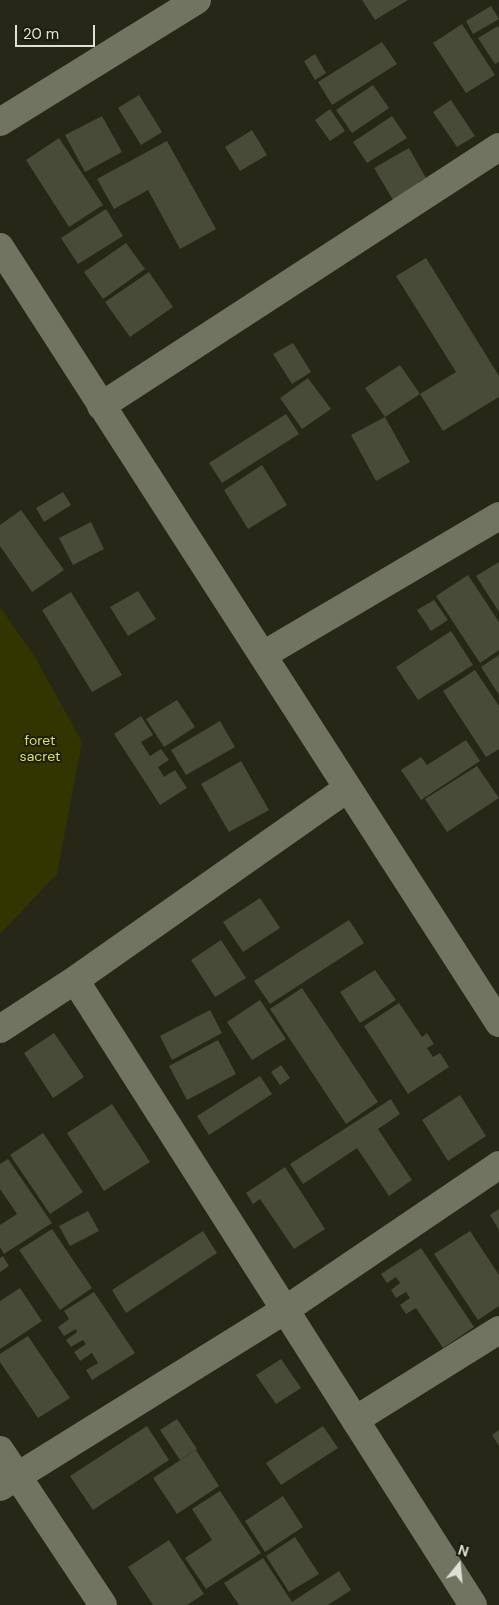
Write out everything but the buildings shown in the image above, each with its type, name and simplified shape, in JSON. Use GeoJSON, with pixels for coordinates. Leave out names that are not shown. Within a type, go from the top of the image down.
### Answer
{"type":"FeatureCollection","features":[{"type":"Feature","properties":{"kind":"street"},"geometry":{"type":"LineString","coordinates":[[0,122],[198,0]]}},
{"type":"Feature","properties":{"kind":"street"},"geometry":{"type":"LineString","coordinates":[[101,406],[499,147]]}},
{"type":"Feature","properties":{"kind":"street"},"geometry":{"type":"LineString","coordinates":[[0,247],[499,1023]]}},
{"type":"Feature","properties":{"kind":"street"},"geometry":{"type":"LineString","coordinates":[[263,655],[499,516]]}},
{"type":"Feature","properties":{"kind":"street"},"geometry":{"type":"LineString","coordinates":[[0,1029],[75,980],[348,788]]}},
{"type":"Feature","properties":{"kind":"street"},"geometry":{"type":"LineString","coordinates":[[75,980],[473,1605]]}},
{"type":"Feature","properties":{"kind":"street"},"geometry":{"type":"LineString","coordinates":[[9,1482],[285,1310],[499,1165]]}},
{"type":"Feature","properties":{"kind":"street"},"geometry":{"type":"LineString","coordinates":[[355,1420],[499,1330]]}},
{"type":"Feature","properties":{"kind":"street"},"geometry":{"type":"LineString","coordinates":[[0,1450],[9,1482],[103,1605]]}},
{"type":"Feature","properties":{"kind":"green space","name":"foret sacret"},"geometry":{"type":"Polygon","coordinates":[[[0,607],[35,657],[82,742],[57,874],[0,934],[0,607]]]}}]}
